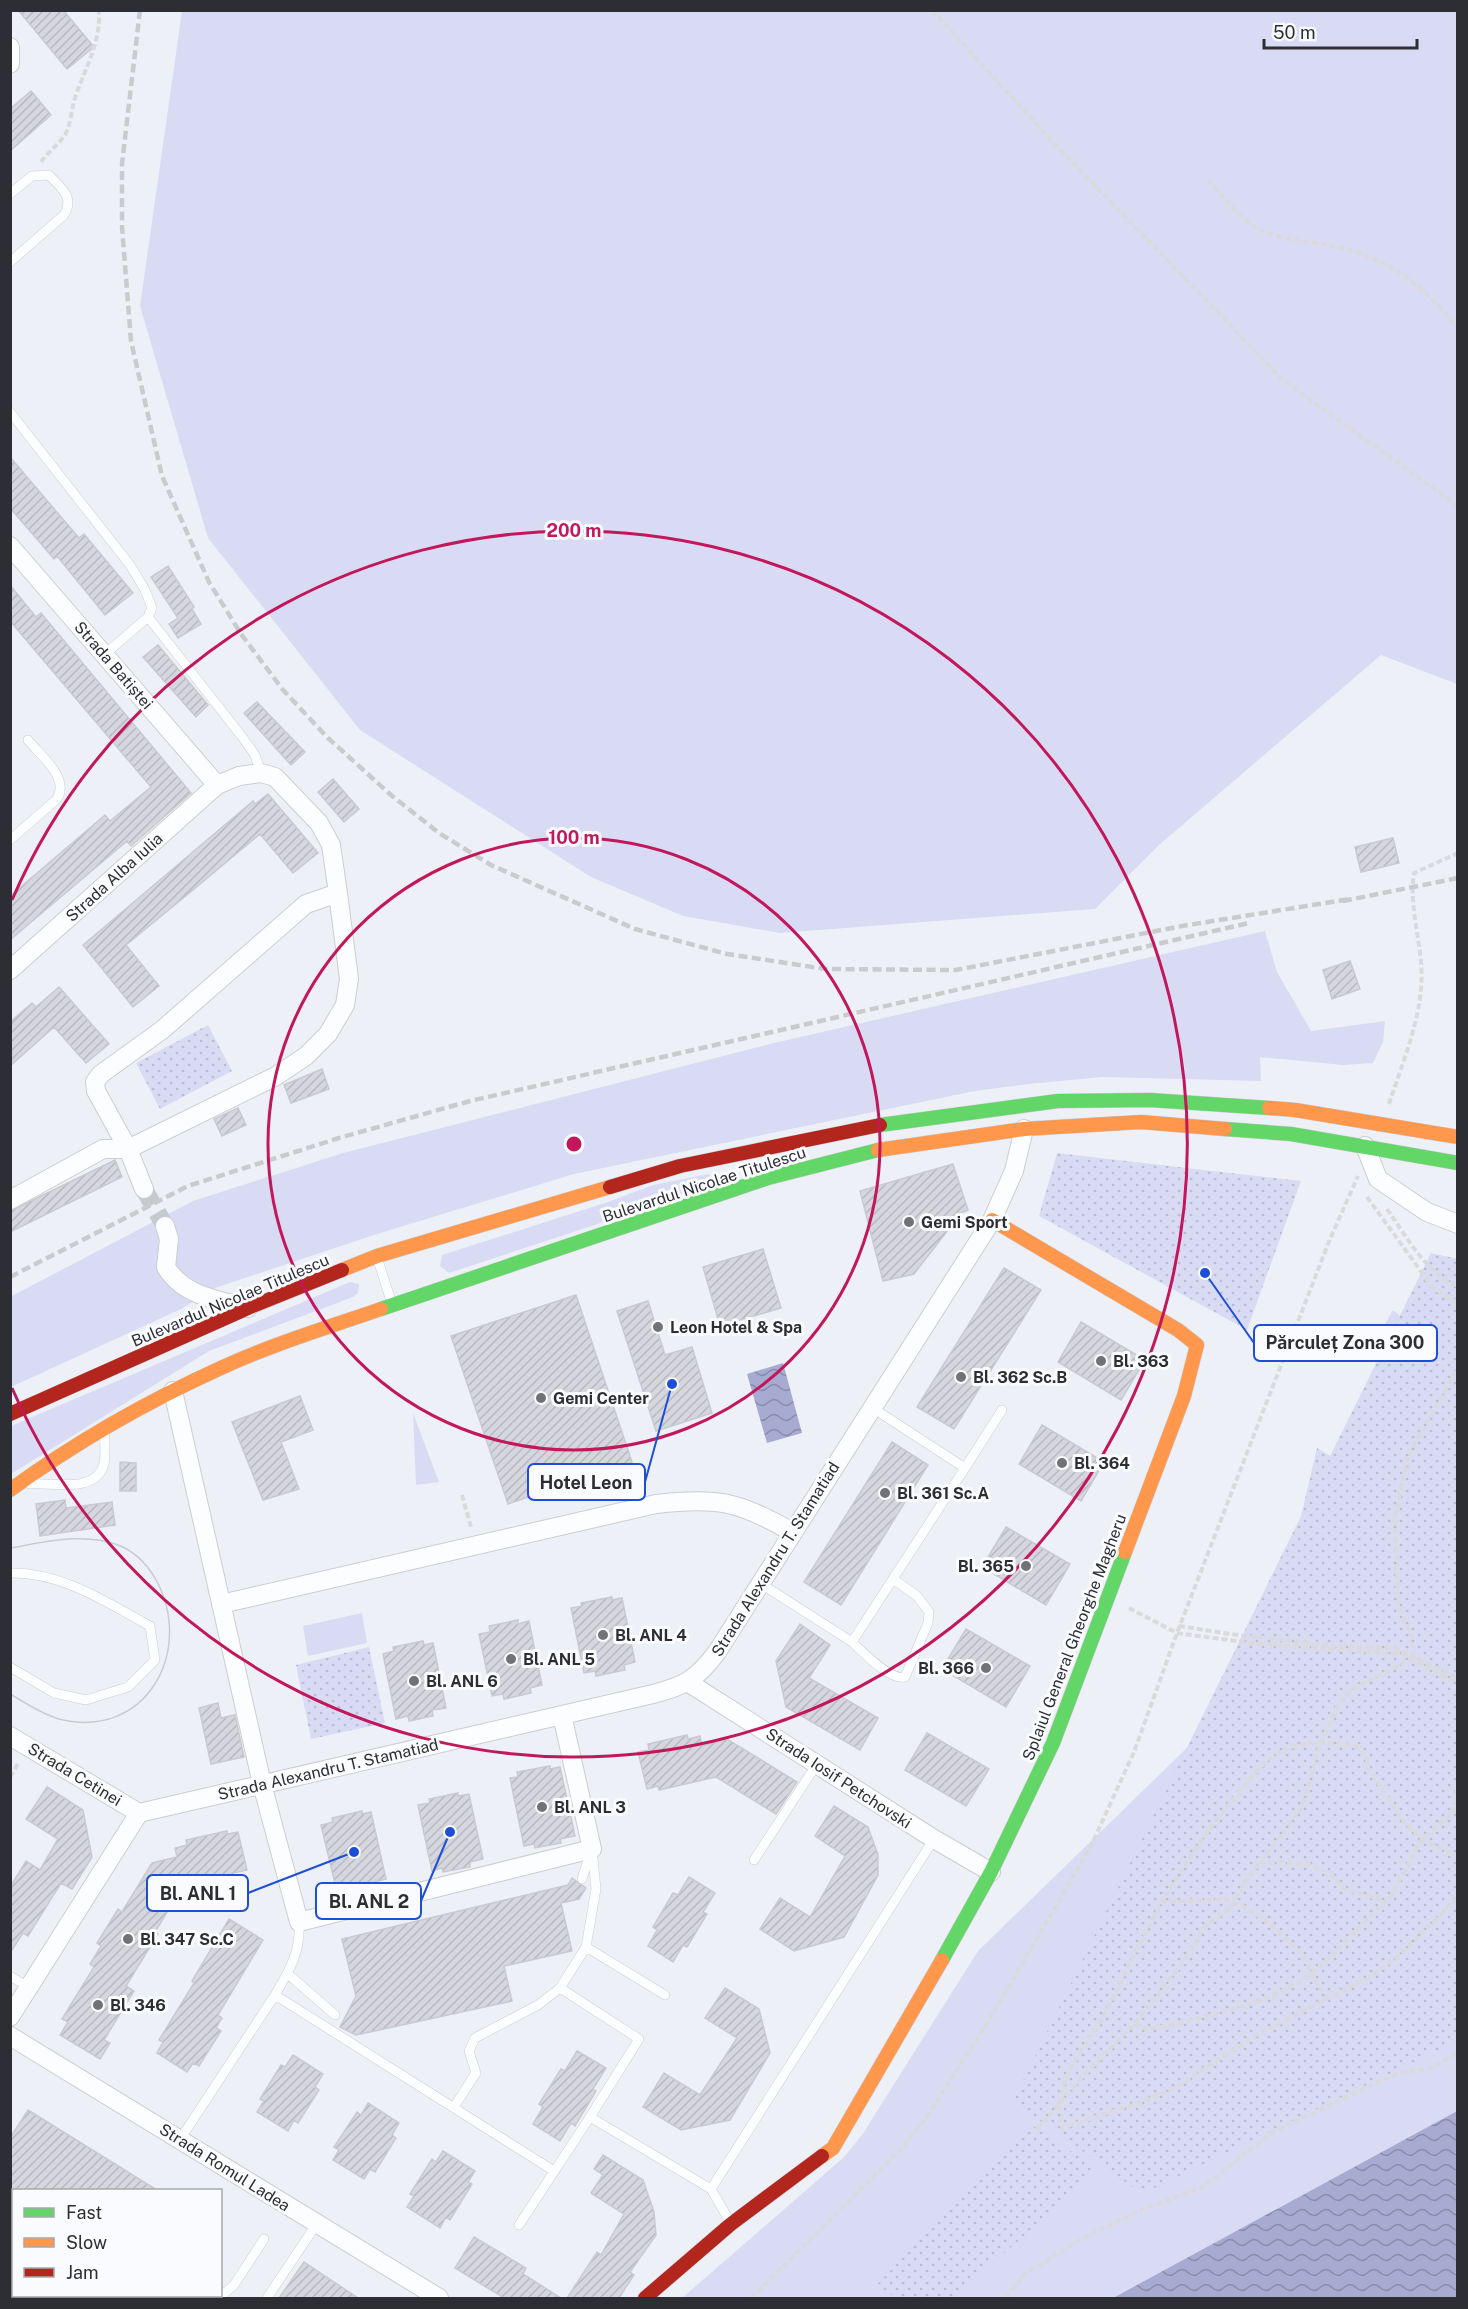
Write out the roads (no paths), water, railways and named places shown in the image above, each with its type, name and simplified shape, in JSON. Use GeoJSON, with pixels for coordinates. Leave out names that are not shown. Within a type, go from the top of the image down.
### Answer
{"type":"FeatureCollection","features":[{"type":"Feature","properties":{"kind":"main road","name":"Bulevardul Nicolae Titulescu"},"geometry":{"type":"LineString","coordinates":[[10,1414],[248,1308],[377,1256],[680,1166],[877,1125],[1058,1101],[1150,1100],[1294,1110],[1458,1137]]}},
{"type":"Feature","properties":{"kind":"main road","name":"Bulevardul Nicolae Titulescu"},"geometry":{"type":"LineString","coordinates":[[13,1487],[54,1458],[105,1428],[172,1391],[224,1366],[393,1306],[800,1169],[919,1142],[1024,1129],[1141,1122],[1291,1134],[1458,1163]]}},
{"type":"Feature","properties":{"kind":"main road","name":"Splaiul General Gheorghe Magheru"},"geometry":{"type":"LineString","coordinates":[[645,2298],[731,2224],[833,2148],[885,2062],[991,1872],[1053,1743],[1184,1396],[1197,1345],[1178,1330],[992,1220]]}},
{"type":"Feature","properties":{"kind":"street","name":"Strada Batiștei"},"geometry":{"type":"LineString","coordinates":[[14,557],[105,654],[217,785]]}},
{"type":"Feature","properties":{"kind":"street"},"geometry":{"type":"LineString","coordinates":[[10,1200],[103,1149],[128,1149],[276,1076],[306,1056],[328,1034],[345,1005],[349,979],[338,893],[331,845],[319,823],[288,788],[274,777],[261,773],[239,776],[217,785]]}},
{"type":"Feature","properties":{"kind":"street","name":"Strada Alba Iulia"},"geometry":{"type":"LineString","coordinates":[[10,970],[217,785]]}},
{"type":"Feature","properties":{"kind":"street"},"geometry":{"type":"LineString","coordinates":[[144,1189],[128,1149],[96,1091],[95,1082],[100,1074],[162,1030],[306,904],[338,893]]}},
{"type":"Feature","properties":{"kind":"street","name":"Strada Alexandru T. Stamatiad"},"geometry":{"type":"LineString","coordinates":[[139,1812],[674,1689],[689,1683],[703,1671],[717,1652],[992,1220],[1014,1171],[1024,1129]]}},
{"type":"Feature","properties":{"kind":"street"},"geometry":{"type":"LineString","coordinates":[[1365,1146],[1378,1179],[1427,1212],[1458,1224]]}},
{"type":"Feature","properties":{"kind":"street"},"geometry":{"type":"LineString","coordinates":[[165,1226],[169,1239],[166,1267],[180,1284],[196,1293],[248,1308]]}},
{"type":"Feature","properties":{"kind":"street"},"geometry":{"type":"LineString","coordinates":[[172,1391],[262,1784],[299,1922],[592,1849],[562,1715]]}},
{"type":"Feature","properties":{"kind":"street"},"geometry":{"type":"LineString","coordinates":[[221,1604],[656,1504],[693,1500],[742,1506],[792,1532]]}},
{"type":"Feature","properties":{"kind":"street","name":"Strada Iosif Petchovski"},"geometry":{"type":"LineString","coordinates":[[689,1683],[934,1839],[991,1872]]}},
{"type":"Feature","properties":{"kind":"street","name":"Strada Cetinei"},"geometry":{"type":"LineString","coordinates":[[10,1736],[139,1812]]}},
{"type":"Feature","properties":{"kind":"street"},"geometry":{"type":"LineString","coordinates":[[10,2017],[139,1812]]}},
{"type":"Feature","properties":{"kind":"street","name":"Strada Romul Ladea"},"geometry":{"type":"LineString","coordinates":[[10,2036],[181,2138],[417,2289],[439,2298]]}},
{"type":"Feature","properties":{"kind":"lane"},"geometry":{"type":"LineString","coordinates":[[10,194],[32,176],[49,175],[69,198],[69,206],[64,215],[10,262]]}},
{"type":"Feature","properties":{"kind":"lane"},"geometry":{"type":"LineString","coordinates":[[10,412],[130,565],[145,590],[152,608],[148,617],[105,654]]}},
{"type":"Feature","properties":{"kind":"lane"},"geometry":{"type":"LineString","coordinates":[[148,617],[243,738],[255,755],[261,773]]}},
{"type":"Feature","properties":{"kind":"lane"},"geometry":{"type":"LineString","coordinates":[[10,840],[57,799],[62,791],[61,781],[28,740]]}},
{"type":"Feature","properties":{"kind":"lane"},"geometry":{"type":"LineString","coordinates":[[377,1256],[393,1306]]}},
{"type":"Feature","properties":{"kind":"lane"},"geometry":{"type":"LineString","coordinates":[[871,1407],[965,1468]]}},
{"type":"Feature","properties":{"kind":"lane"},"geometry":{"type":"LineString","coordinates":[[852,1642],[1002,1410]]}},
{"type":"Feature","properties":{"kind":"lane"},"geometry":{"type":"LineString","coordinates":[[13,1487],[84,1484],[94,1478],[104,1465],[105,1428]]}},
{"type":"Feature","properties":{"kind":"lane"},"geometry":{"type":"LineString","coordinates":[[10,1573],[32,1572],[76,1586],[150,1626],[155,1660],[128,1687],[86,1701],[54,1693],[10,1667]]}},
{"type":"Feature","properties":{"kind":"lane"},"geometry":{"type":"LineString","coordinates":[[760,1583],[852,1642],[876,1665],[901,1678],[905,1677],[928,1623],[929,1612],[917,1596],[893,1579]]}},
{"type":"Feature","properties":{"kind":"lane"},"geometry":{"type":"LineString","coordinates":[[754,1860],[817,1764]]}},
{"type":"Feature","properties":{"kind":"lane"},"geometry":{"type":"LineString","coordinates":[[711,2189],[934,1839]]}},
{"type":"Feature","properties":{"kind":"lane"},"geometry":{"type":"LineString","coordinates":[[582,1879],[592,1849]]}},
{"type":"Feature","properties":{"kind":"lane"},"geometry":{"type":"LineString","coordinates":[[454,2107],[476,2073],[469,2051],[475,2038],[538,2006],[560,1988],[586,1947],[596,1889],[592,1849]]}},
{"type":"Feature","properties":{"kind":"lane"},"geometry":{"type":"LineString","coordinates":[[181,2138],[288,1974],[299,1946],[299,1922]]}},
{"type":"Feature","properties":{"kind":"lane"},"geometry":{"type":"LineString","coordinates":[[586,1947],[665,1995]]}},
{"type":"Feature","properties":{"kind":"lane"},"geometry":{"type":"LineString","coordinates":[[288,1974],[335,2015]]}},
{"type":"Feature","properties":{"kind":"lane"},"geometry":{"type":"LineString","coordinates":[[10,1976],[30,1988]]}},
{"type":"Feature","properties":{"kind":"lane"},"geometry":{"type":"LineString","coordinates":[[519,2225],[639,2039],[560,1988]]}},
{"type":"Feature","properties":{"kind":"lane"},"geometry":{"type":"LineString","coordinates":[[274,1995],[554,2171]]}},
{"type":"Feature","properties":{"kind":"lane"},"geometry":{"type":"LineString","coordinates":[[590,2117],[711,2189],[731,2224]]}},
{"type":"Feature","properties":{"kind":"lane"},"geometry":{"type":"LineString","coordinates":[[267,2298],[316,2225]]}},
{"type":"Feature","properties":{"kind":"lane"},"geometry":{"type":"LineString","coordinates":[[222,2295],[234,2285],[264,2239]]}},
{"type":"Feature","properties":{"kind":"water"},"geometry":{"type":"Polygon","coordinates":[[[783,1363],[802,1433],[767,1443],[747,1374],[783,1363]]]}},
{"type":"Feature","properties":{"kind":"water"},"geometry":{"type":"Polygon","coordinates":[[[1457,2111],[1457,2298],[1113,2298],[1457,2111]]]}},
{"type":"Feature","properties":{"kind":"tunnel"},"geometry":{"type":"LineString","coordinates":[[144,1189],[165,1226]]}},
{"type":"Feature","properties":{"kind":"tram line"},"geometry":{"type":"LineString","coordinates":[[10,1548],[78,1539],[105,1541],[124,1548],[139,1558],[155,1578],[166,1606],[170,1634],[166,1660],[155,1684],[138,1703],[116,1716],[90,1722],[59,1719],[10,1694]]}},
{"type":"Feature","properties":{"kind":"railway"},"geometry":{"type":"LineString","coordinates":[[140,10],[122,164],[122,227],[131,341],[162,476],[209,582],[241,634],[283,690],[328,738],[391,795],[439,833],[491,865],[635,929],[727,954],[826,969],[956,970],[1182,926],[1350,899]]}},
{"type":"Feature","properties":{"kind":"railway"},"geometry":{"type":"LineString","coordinates":[[1343,901],[1458,878]]}},
{"type":"Feature","properties":{"kind":"railway"},"geometry":{"type":"LineString","coordinates":[[10,1277],[188,1186],[339,1138],[470,1101],[1249,923]]}},
{"type":"Feature","properties":{"kind":"place","name":"Gemi Sport"},"geometry":{"type":"Point","coordinates":[909,1222]}},
{"type":"Feature","properties":{"kind":"place","name":"Părculeț Zona 300"},"geometry":{"type":"Point","coordinates":[1205,1273]}},
{"type":"Feature","properties":{"kind":"place","name":"Leon Hotel & Spa"},"geometry":{"type":"Point","coordinates":[658,1327]}},
{"type":"Feature","properties":{"kind":"place","name":"Bl. 363"},"geometry":{"type":"Point","coordinates":[1101,1361]}},
{"type":"Feature","properties":{"kind":"place","name":"Bl. 362 Sc.B"},"geometry":{"type":"Point","coordinates":[961,1377]}},
{"type":"Feature","properties":{"kind":"place","name":"Hotel Leon"},"geometry":{"type":"Point","coordinates":[672,1384]}},
{"type":"Feature","properties":{"kind":"place","name":"Gemi Center"},"geometry":{"type":"Point","coordinates":[541,1398]}},
{"type":"Feature","properties":{"kind":"place","name":"Bl. 364"},"geometry":{"type":"Point","coordinates":[1062,1463]}},
{"type":"Feature","properties":{"kind":"place","name":"Bl. 361 Sc.A"},"geometry":{"type":"Point","coordinates":[885,1493]}},
{"type":"Feature","properties":{"kind":"place","name":"Bl. 365"},"geometry":{"type":"Point","coordinates":[1026,1566]}},
{"type":"Feature","properties":{"kind":"place","name":"Bl. ANL 4"},"geometry":{"type":"Point","coordinates":[603,1635]}},
{"type":"Feature","properties":{"kind":"place","name":"Bl. ANL 5"},"geometry":{"type":"Point","coordinates":[511,1659]}},
{"type":"Feature","properties":{"kind":"place","name":"Bl. 366"},"geometry":{"type":"Point","coordinates":[986,1668]}},
{"type":"Feature","properties":{"kind":"place","name":"Bl. ANL 6"},"geometry":{"type":"Point","coordinates":[414,1681]}},
{"type":"Feature","properties":{"kind":"place","name":"Bl. ANL 3"},"geometry":{"type":"Point","coordinates":[542,1807]}},
{"type":"Feature","properties":{"kind":"place","name":"Bl. ANL 2"},"geometry":{"type":"Point","coordinates":[450,1832]}},
{"type":"Feature","properties":{"kind":"place","name":"Bl. ANL 1"},"geometry":{"type":"Point","coordinates":[354,1852]}},
{"type":"Feature","properties":{"kind":"place","name":"Bl. 347 Sc.C"},"geometry":{"type":"Point","coordinates":[128,1939]}},
{"type":"Feature","properties":{"kind":"place","name":"Bl. 346"},"geometry":{"type":"Point","coordinates":[98,2005]}}]}
